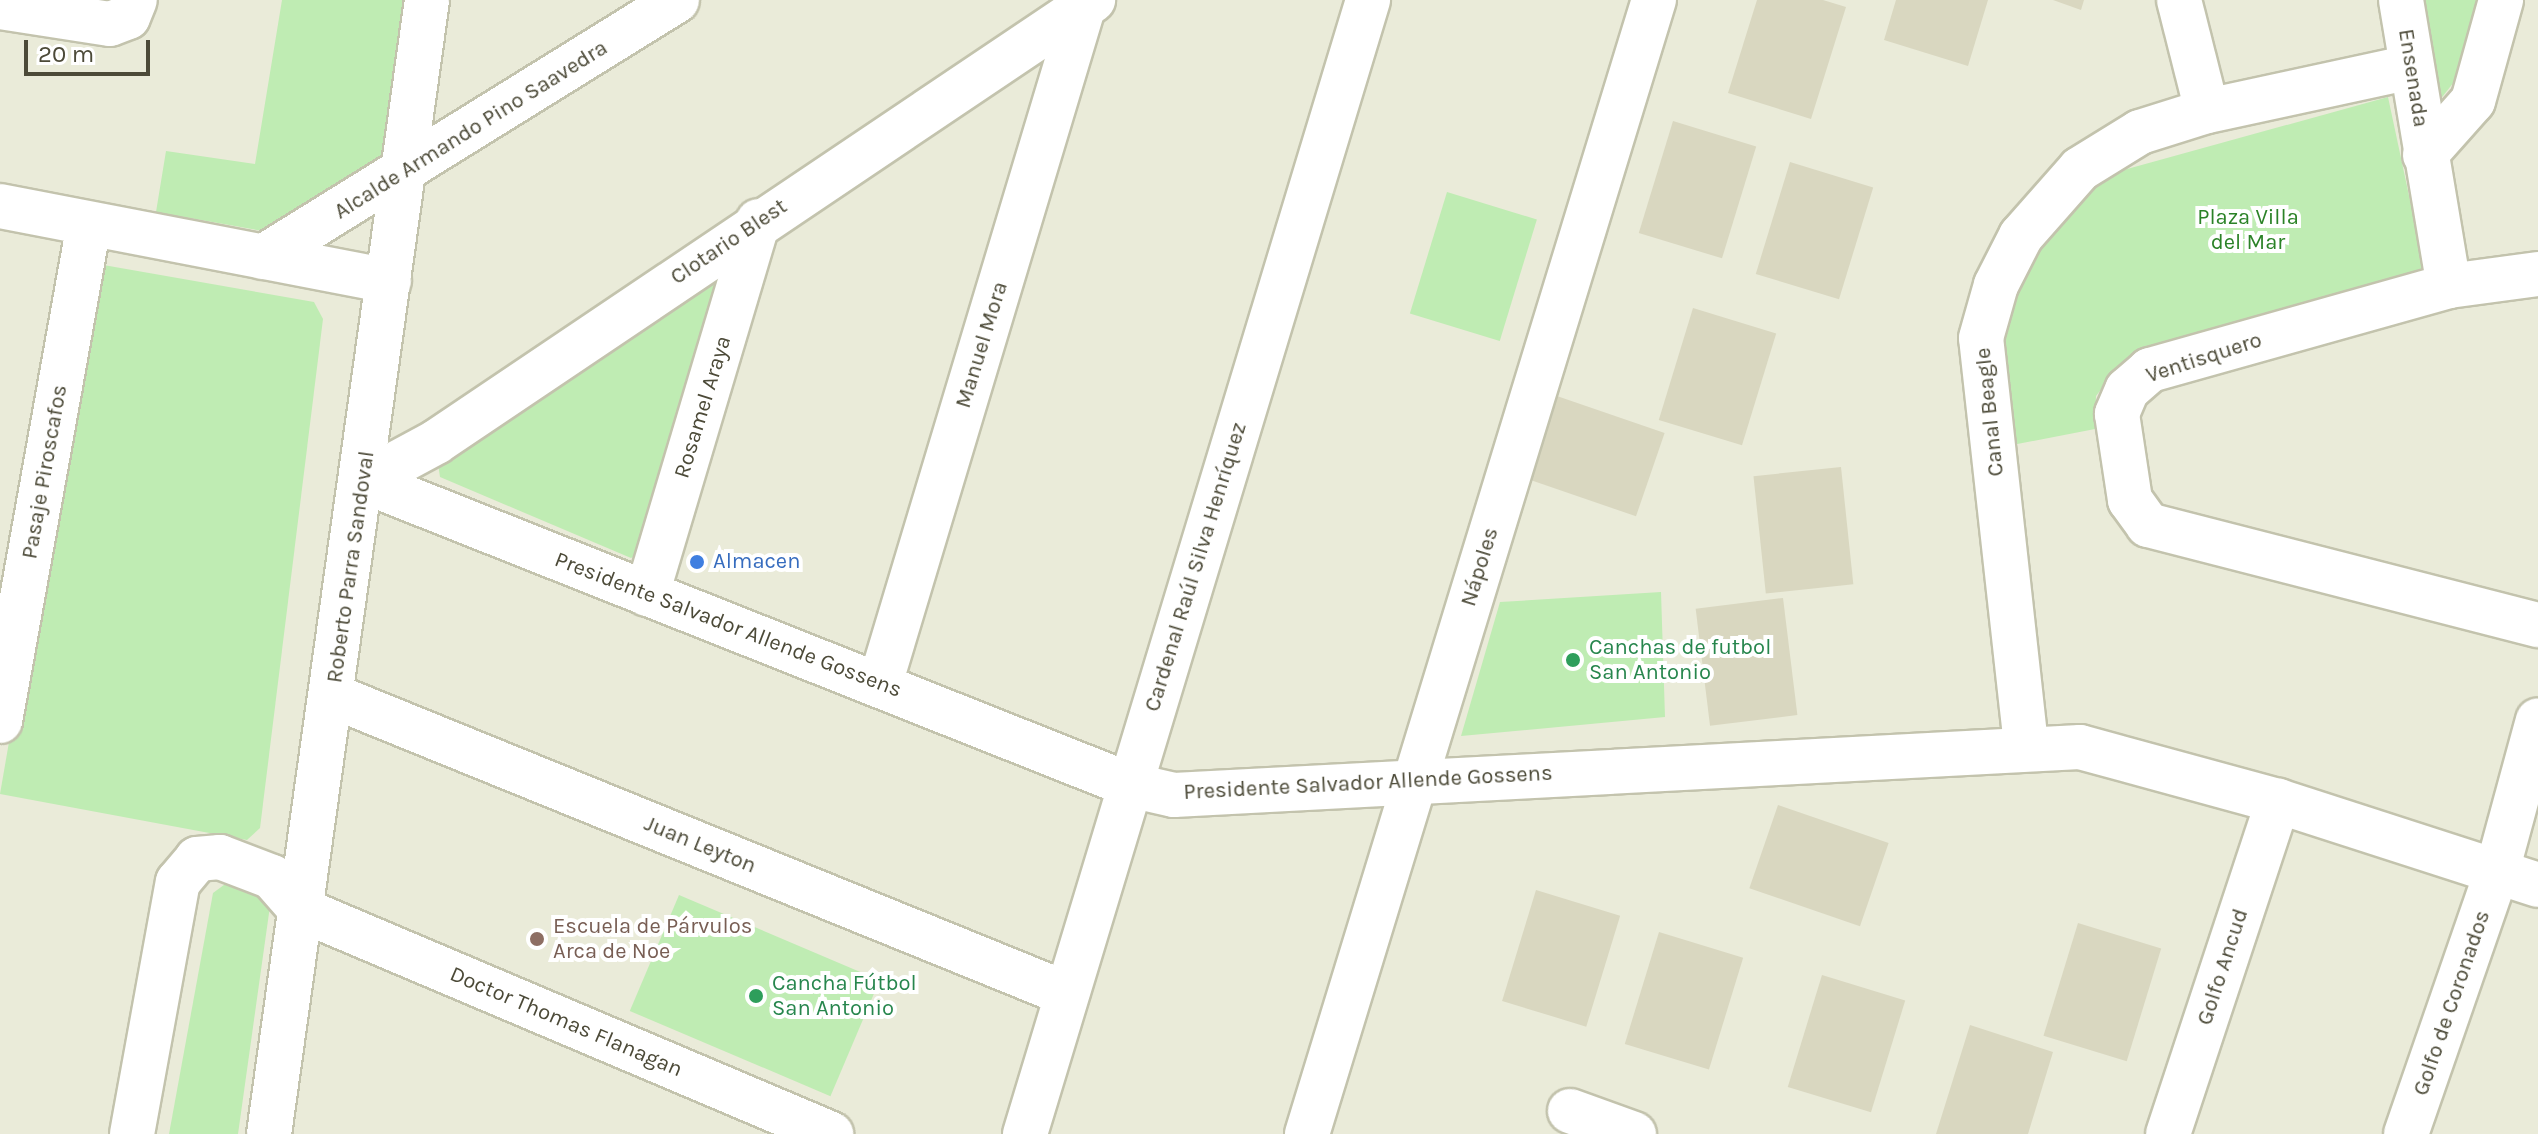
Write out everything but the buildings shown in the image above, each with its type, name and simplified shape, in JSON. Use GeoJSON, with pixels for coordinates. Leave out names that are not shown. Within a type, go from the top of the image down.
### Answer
{"type":"FeatureCollection","features":[{"type":"Feature","properties":{"kind":"street","name":"Roberto Parra Sandoval"},"geometry":{"type":"LineString","coordinates":[[282,1129],[300,909],[364,481],[427,0]]}},
{"type":"Feature","properties":{"kind":"street","name":"Alcalde Armando Pino Saavedra"},"geometry":{"type":"LineString","coordinates":[[263,257],[403,174],[677,0]]}},
{"type":"Feature","properties":{"kind":"street","name":"Cardenal Raúl Silva Henríquez"},"geometry":{"type":"LineString","coordinates":[[1025,1134],[1368,0]]}},
{"type":"Feature","properties":{"kind":"street","name":"Nápoles"},"geometry":{"type":"LineString","coordinates":[[1307,1134],[1654,0]]}},
{"type":"Feature","properties":{"kind":"street"},"geometry":{"type":"LineString","coordinates":[[2179,0],[2207,111]]}},
{"type":"Feature","properties":{"kind":"street","name":"Ensenada"},"geometry":{"type":"LineString","coordinates":[[2401,0],[2449,286]]}},
{"type":"Feature","properties":{"kind":"street","name":"Ensenada"},"geometry":{"type":"LineString","coordinates":[[2425,155],[2473,101],[2501,0]]}},
{"type":"Feature","properties":{"kind":"street","name":"Clotario Blest"},"geometry":{"type":"LineString","coordinates":[[364,481],[436,442],[758,221],[1088,3]]}},
{"type":"Feature","properties":{"kind":"street","name":"Manuel Mora"},"geometry":{"type":"LineString","coordinates":[[880,684],[1088,3]]}},
{"type":"Feature","properties":{"kind":"street"},"geometry":{"type":"LineString","coordinates":[[0,7],[122,12]]}},
{"type":"Feature","properties":{"kind":"street","name":"Canal Beagle"},"geometry":{"type":"LineString","coordinates":[[2026,745],[1981,338],[1987,311],[2021,236],[2080,169],[2140,132],[2207,111],[2410,67]]}},
{"type":"Feature","properties":{"kind":"street"},"geometry":{"type":"LineString","coordinates":[[0,206],[389,281]]}},
{"type":"Feature","properties":{"kind":"street","name":"Rosamel Araya"},"geometry":{"type":"LineString","coordinates":[[647,594],[758,221]]}},
{"type":"Feature","properties":{"kind":"street","name":"Pasaje Piroscafos"},"geometry":{"type":"LineString","coordinates":[[0,721],[89,224]]}},
{"type":"Feature","properties":{"kind":"street","name":"Ventisquero"},"geometry":{"type":"LineString","coordinates":[[2538,274],[2449,286],[2137,379],[2117,414],[2130,500],[2159,530],[2538,625]]}},
{"type":"Feature","properties":{"kind":"street","name":"Presidente Salvador Allende Gossens"},"geometry":{"type":"LineString","coordinates":[[364,481],[1130,785],[1174,795],[2026,745],[2080,747],[2278,801]]}},
{"type":"Feature","properties":{"kind":"street","name":"Juan Leyton"},"geometry":{"type":"LineString","coordinates":[[333,696],[1067,994]]}},
{"type":"Feature","properties":{"kind":"street","name":"Golfo de Coronados"},"geometry":{"type":"LineString","coordinates":[[2406,1134],[2497,871],[2538,720]]}},
{"type":"Feature","properties":{"kind":"street"},"geometry":{"type":"LineString","coordinates":[[2278,801],[2538,885]]}},
{"type":"Feature","properties":{"kind":"street","name":"Golfo Ancud"},"geometry":{"type":"LineString","coordinates":[[2168,1134],[2278,801]]}},
{"type":"Feature","properties":{"kind":"street"},"geometry":{"type":"LineString","coordinates":[[132,1134],[184,868],[220,857],[254,866],[300,909]]}},
{"type":"Feature","properties":{"kind":"street","name":"Doctor Thomas Flanagan"},"geometry":{"type":"LineString","coordinates":[[300,909],[831,1134]]}},
{"type":"Feature","properties":{"kind":"street"},"geometry":{"type":"LineString","coordinates":[[1570,1111],[1634,1134]]}},
{"type":"Feature","properties":{"kind":"shaded area"},"geometry":{"type":"Polygon","coordinates":[[[0,0],[2538,0],[2538,1134],[0,1134],[0,0]]]}},
{"type":"Feature","properties":{"kind":"green space"},"geometry":{"type":"Polygon","coordinates":[[[282,0],[406,0],[384,166],[285,235],[156,212],[166,151],[255,164],[282,0]]]}},
{"type":"Feature","properties":{"kind":"green space"},"geometry":{"type":"Polygon","coordinates":[[[2413,0],[2486,0],[2469,63],[2439,101],[2413,0]]]}},
{"type":"Feature","properties":{"kind":"green space","name":"Plaza Villa del Mar"},"geometry":{"type":"Polygon","coordinates":[[[2388,97],[2424,266],[2419,279],[2122,362],[2096,396],[2095,429],[2007,446],[1996,353],[2034,233],[2091,179],[2388,97]]]}},
{"type":"Feature","properties":{"kind":"green space"},"geometry":{"type":"Polygon","coordinates":[[[1447,192],[1537,219],[1500,341],[1410,313],[1447,192]]]}},
{"type":"Feature","properties":{"kind":"green space"},"geometry":{"type":"Polygon","coordinates":[[[92,263],[314,302],[323,319],[260,828],[247,840],[0,794],[92,263]]]}},
{"type":"Feature","properties":{"kind":"green space"},"geometry":{"type":"Polygon","coordinates":[[[723,268],[645,550],[631,558],[440,477],[437,457],[723,268]]]}},
{"type":"Feature","properties":{"kind":"green space","name":"Canchas de futbol San Antonio"},"geometry":{"type":"Polygon","coordinates":[[[1661,592],[1665,717],[1461,736],[1500,602],[1661,592]]]}},
{"type":"Feature","properties":{"kind":"green space"},"geometry":{"type":"Polygon","coordinates":[[[232,879],[248,881],[270,906],[238,1134],[169,1134],[213,893],[232,879]]]}},
{"type":"Feature","properties":{"kind":"green space","name":"Cancha Fútbol San Antonio"},"geometry":{"type":"Polygon","coordinates":[[[679,895],[880,980],[830,1096],[630,1011],[679,895]]]}},
{"type":"Feature","properties":{"kind":"place","name":"Almacen"},"geometry":{"type":"Point","coordinates":[697,562]}},
{"type":"Feature","properties":{"kind":"place","name":"Canchas de futbol San Antonio"},"geometry":{"type":"Point","coordinates":[1573,660]}},
{"type":"Feature","properties":{"kind":"place","name":"Escuela de Párvulos Arca de Noe"},"geometry":{"type":"Point","coordinates":[537,939]}},
{"type":"Feature","properties":{"kind":"place","name":"Cancha Fútbol San Antonio"},"geometry":{"type":"Point","coordinates":[756,996]}}]}
